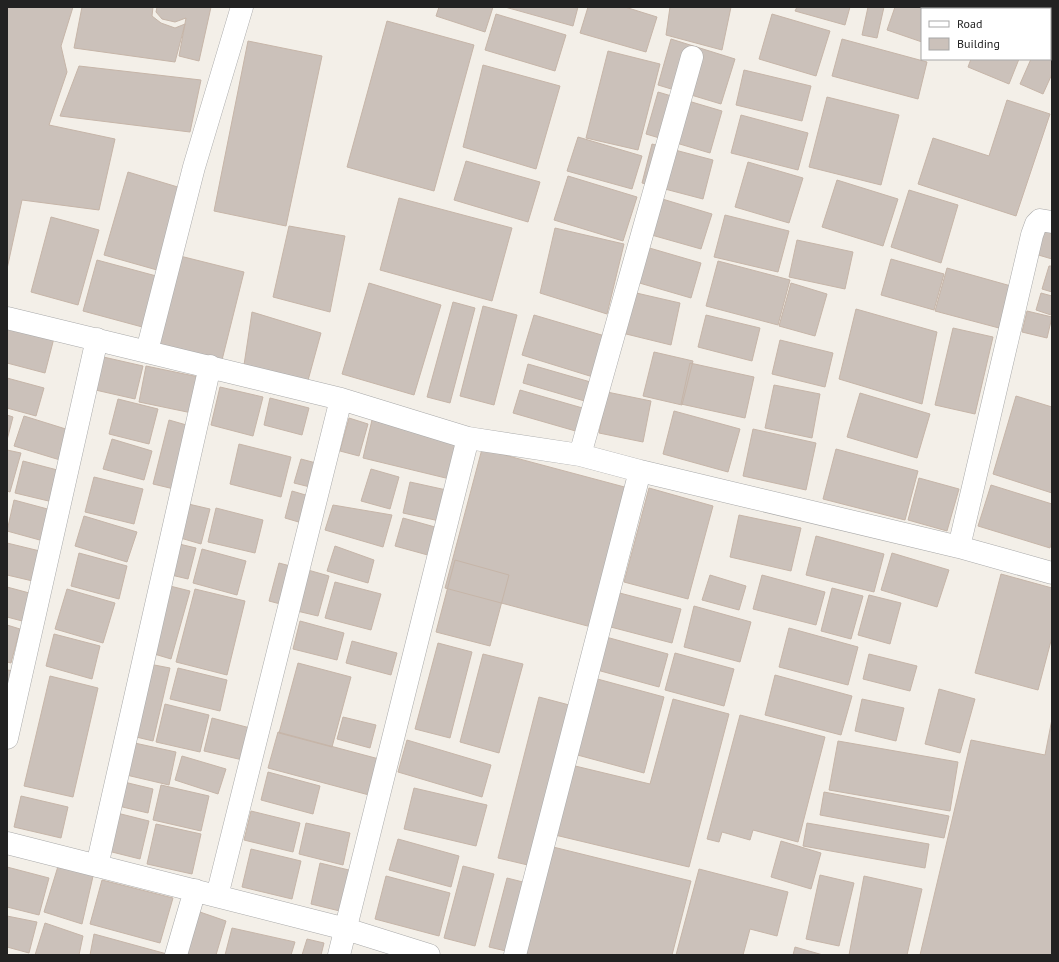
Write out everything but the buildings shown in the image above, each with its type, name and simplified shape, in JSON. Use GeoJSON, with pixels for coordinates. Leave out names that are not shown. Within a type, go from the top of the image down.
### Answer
{"type":"FeatureCollection","features":[{"type":"Feature","properties":{"kind":"street"},"geometry":{"type":"LineString","coordinates":[[147,351],[194,167],[242,7]]}},
{"type":"Feature","properties":{"kind":"street"},"geometry":{"type":"LineString","coordinates":[[580,455],[692,57]]}},
{"type":"Feature","properties":{"kind":"street"},"geometry":{"type":"LineString","coordinates":[[959,547],[1032,235],[1036,224],[1040,220],[1052,222]]}},
{"type":"Feature","properties":{"kind":"street"},"geometry":{"type":"LineString","coordinates":[[7,318],[341,399],[468,438],[580,455],[640,471],[959,547],[1052,573]]}},
{"type":"Feature","properties":{"kind":"street"},"geometry":{"type":"LineString","coordinates":[[7,738],[97,339]]}},
{"type":"Feature","properties":{"kind":"street"},"geometry":{"type":"LineString","coordinates":[[97,866],[210,366]]}},
{"type":"Feature","properties":{"kind":"street"},"geometry":{"type":"LineString","coordinates":[[217,896],[341,399]]}},
{"type":"Feature","properties":{"kind":"street"},"geometry":{"type":"LineString","coordinates":[[339,955],[468,438]]}},
{"type":"Feature","properties":{"kind":"street"},"geometry":{"type":"LineString","coordinates":[[515,955],[640,471]]}},
{"type":"Feature","properties":{"kind":"street"},"geometry":{"type":"LineString","coordinates":[[7,843],[195,890],[346,930],[429,955]]}},
{"type":"Feature","properties":{"kind":"street"},"geometry":{"type":"LineString","coordinates":[[176,955],[195,890]]}}]}
